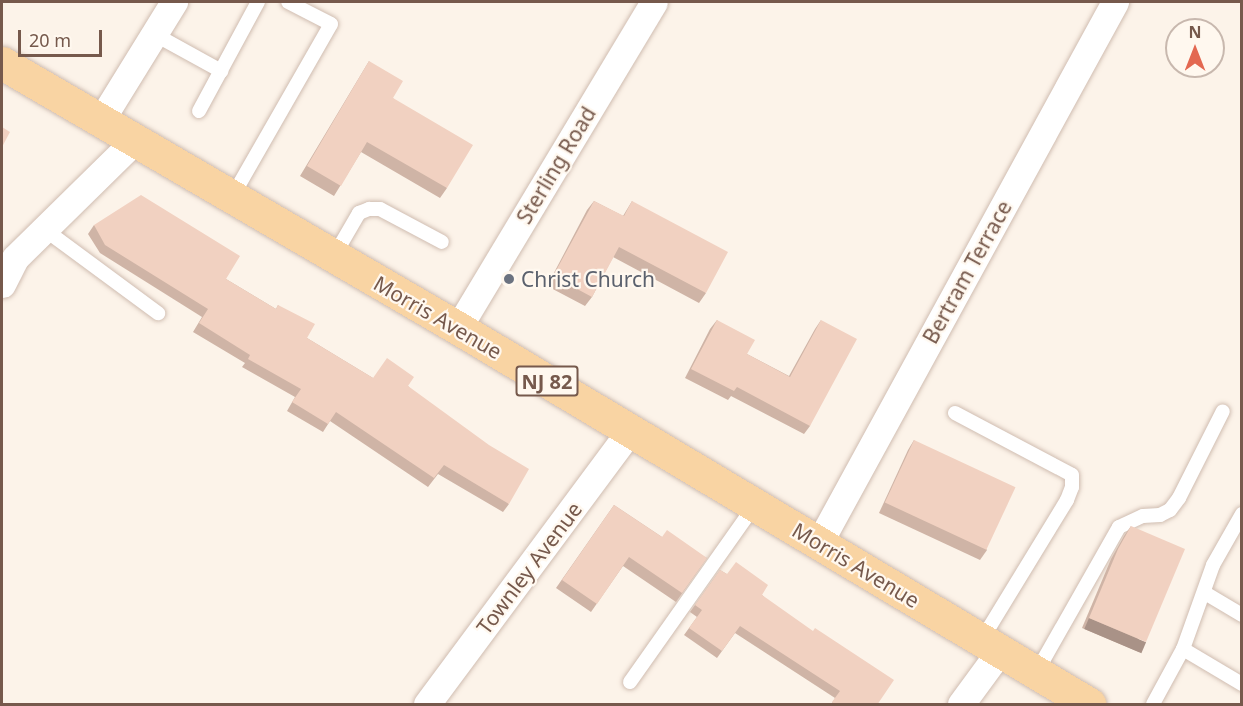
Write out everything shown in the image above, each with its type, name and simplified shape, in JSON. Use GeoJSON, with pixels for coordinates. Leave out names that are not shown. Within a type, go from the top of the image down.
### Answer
{"type":"FeatureCollection","features":[{"type":"Feature","properties":{"kind":"main road","name":"Morris Avenue"},"geometry":{"type":"LineString","coordinates":[[2,63],[458,328],[1089,705]]}},
{"type":"Feature","properties":{"kind":"street"},"geometry":{"type":"LineString","coordinates":[[101,120],[174,2]]}},
{"type":"Feature","properties":{"kind":"street","name":"Sterling Road"},"geometry":{"type":"LineString","coordinates":[[458,328],[654,2]]}},
{"type":"Feature","properties":{"kind":"street","name":"Bertram Terrace"},"geometry":{"type":"LineString","coordinates":[[819,543],[1115,2]]}},
{"type":"Feature","properties":{"kind":"street"},"geometry":{"type":"LineString","coordinates":[[2,284],[15,258],[135,140]]}},
{"type":"Feature","properties":{"kind":"street","name":"Townley Avenue"},"geometry":{"type":"LineString","coordinates":[[427,705],[630,431]]}},
{"type":"Feature","properties":{"kind":"street"},"geometry":{"type":"LineString","coordinates":[[961,705],[991,645]]}},
{"type":"Feature","properties":{"kind":"lane"},"geometry":{"type":"LineString","coordinates":[[200,111],[258,2]]}},
{"type":"Feature","properties":{"kind":"lane"},"geometry":{"type":"LineString","coordinates":[[232,197],[330,24],[288,2]]}},
{"type":"Feature","properties":{"kind":"lane"},"geometry":{"type":"LineString","coordinates":[[154,34],[220,71]]}},
{"type":"Feature","properties":{"kind":"lane"},"geometry":{"type":"LineString","coordinates":[[334,256],[359,213],[369,209],[380,209],[442,242]]}},
{"type":"Feature","properties":{"kind":"lane"},"geometry":{"type":"LineString","coordinates":[[44,230],[158,312]]}},
{"type":"Feature","properties":{"kind":"lane"},"geometry":{"type":"LineString","coordinates":[[1036,673],[1119,527],[1143,516],[1160,515],[1170,510],[1179,498],[1223,411]]}},
{"type":"Feature","properties":{"kind":"lane"},"geometry":{"type":"LineString","coordinates":[[955,413],[1072,475],[1072,487],[1067,500],[991,645]]}},
{"type":"Feature","properties":{"kind":"lane"},"geometry":{"type":"LineString","coordinates":[[630,682],[755,505]]}},
{"type":"Feature","properties":{"kind":"lane"},"geometry":{"type":"LineString","coordinates":[[1153,705],[1184,649],[1213,565],[1242,514]]}},
{"type":"Feature","properties":{"kind":"lane"},"geometry":{"type":"LineString","coordinates":[[1204,593],[1242,615]]}},
{"type":"Feature","properties":{"kind":"lane"},"geometry":{"type":"LineString","coordinates":[[1184,649],[1242,684]]}},
{"type":"Feature","properties":{"kind":"building"},"geometry":{"type":"Polygon","coordinates":[[[369,61],[403,81],[393,98],[473,145],[447,188],[367,142],[341,186],[307,166],[369,61]]]}},
{"type":"Feature","properties":{"kind":"building"},"geometry":{"type":"Polygon","coordinates":[[[2,127],[10,132],[2,147],[2,127]]]}},
{"type":"Feature","properties":{"kind":"building"},"geometry":{"type":"Polygon","coordinates":[[[141,195],[240,256],[226,279],[276,309],[278,305],[315,324],[307,338],[373,378],[387,358],[414,377],[408,386],[489,445],[529,469],[509,504],[444,465],[434,478],[336,412],[328,424],[292,402],[301,389],[248,359],[250,355],[199,323],[208,309],[105,245],[94,225],[141,195]]]}},
{"type":"Feature","properties":{"kind":"building"},"geometry":{"type":"Polygon","coordinates":[[[594,201],[624,216],[632,201],[728,252],[706,293],[619,247],[592,297],[553,276],[594,201]]]}},
{"type":"Feature","properties":{"kind":"building"},"geometry":{"type":"Polygon","coordinates":[[[717,320],[755,340],[747,354],[790,377],[821,320],[857,339],[810,426],[737,387],[734,391],[691,369],[717,320]]]}},
{"type":"Feature","properties":{"kind":"building"},"geometry":{"type":"Polygon","coordinates":[[[914,440],[1016,487],[986,550],[885,503],[914,440]]]}},
{"type":"Feature","properties":{"kind":"building"},"geometry":{"type":"Polygon","coordinates":[[[614,505],[662,537],[667,530],[707,558],[682,593],[629,557],[597,604],[562,580],[614,505]]]}},
{"type":"Feature","properties":{"kind":"building"},"geometry":{"type":"Polygon","coordinates":[[[1131,526],[1185,549],[1146,642],[1089,618],[1118,549],[1131,526]]]}},
{"type":"Feature","properties":{"kind":"building"},"geometry":{"type":"Polygon","coordinates":[[[736,562],[768,585],[762,595],[813,631],[815,628],[894,680],[877,705],[836,705],[832,702],[840,691],[740,626],[722,651],[689,628],[702,610],[695,605],[720,570],[727,574],[736,562]]]}},
{"type":"Feature","properties":{"kind":"place","name":"Christ Church"},"geometry":{"type":"Point","coordinates":[509,279]}}]}
